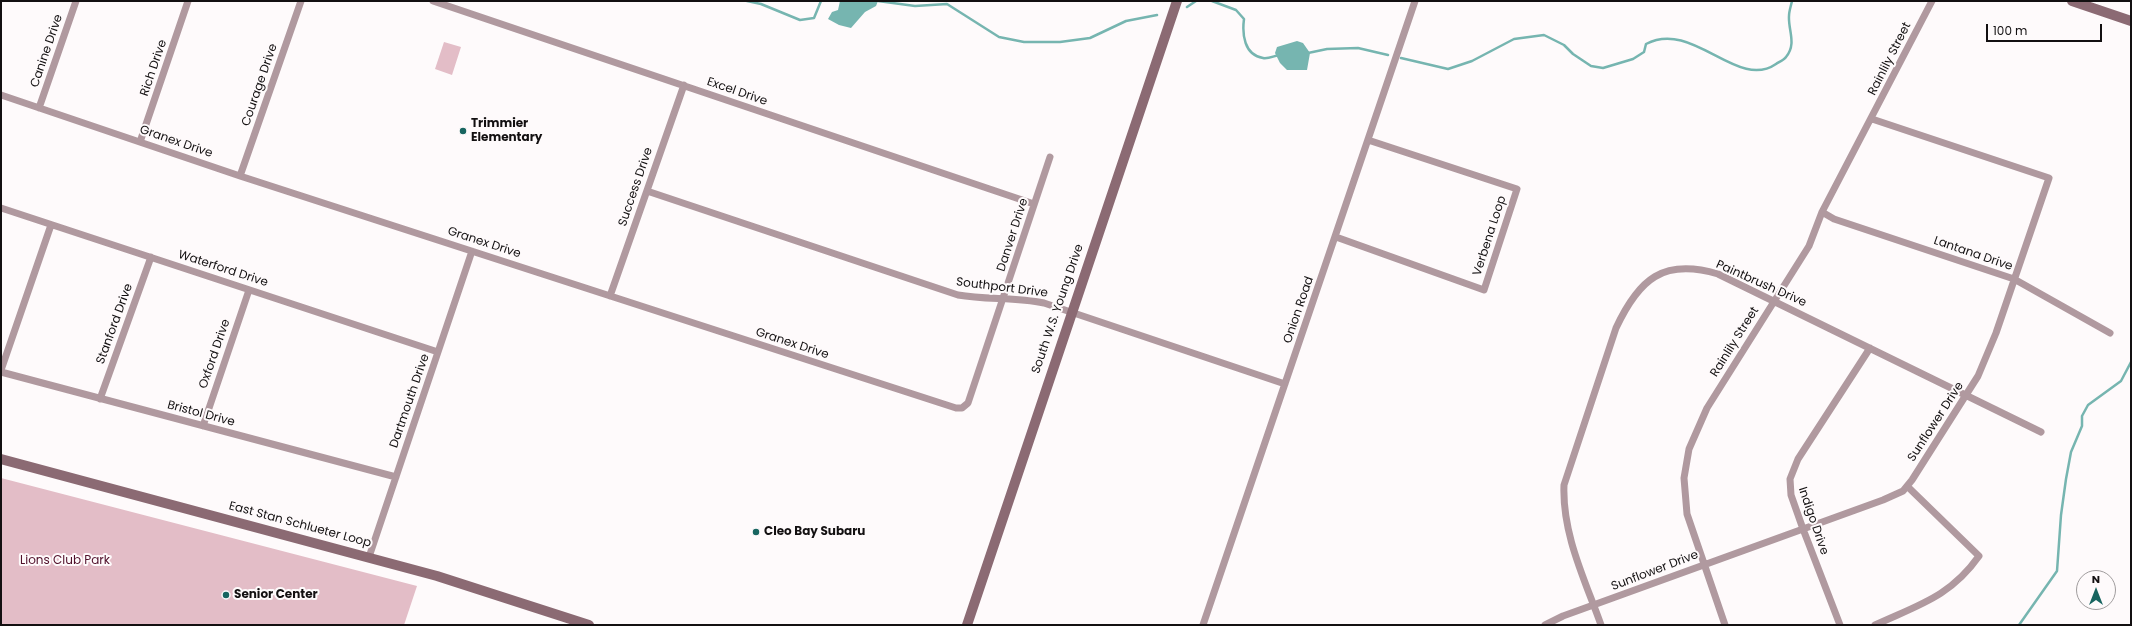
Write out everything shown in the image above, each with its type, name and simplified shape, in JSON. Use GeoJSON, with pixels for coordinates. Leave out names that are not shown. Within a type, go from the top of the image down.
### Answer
{"type":"FeatureCollection","features":[{"type":"Feature","properties":{"kind":"main road","name":"South W.S. Young Drive"},"geometry":{"type":"LineString","coordinates":[[967,625],[1176,1]]}},
{"type":"Feature","properties":{"kind":"main road"},"geometry":{"type":"LineString","coordinates":[[2072,1],[2131,21]]}},
{"type":"Feature","properties":{"kind":"main road","name":"East Stan Schlueter Loop"},"geometry":{"type":"LineString","coordinates":[[1,459],[437,576],[589,625]]}},
{"type":"Feature","properties":{"kind":"street","name":"Canine Drive"},"geometry":{"type":"LineString","coordinates":[[39,108],[76,1]]}},
{"type":"Feature","properties":{"kind":"street","name":"Rich Drive"},"geometry":{"type":"LineString","coordinates":[[140,142],[188,1]]}},
{"type":"Feature","properties":{"kind":"street","name":"Courage Drive"},"geometry":{"type":"LineString","coordinates":[[240,176],[301,1]]}},
{"type":"Feature","properties":{"kind":"street","name":"Excel Drive"},"geometry":{"type":"LineString","coordinates":[[433,1],[1034,204]]}},
{"type":"Feature","properties":{"kind":"street","name":"Onion Road"},"geometry":{"type":"LineString","coordinates":[[1203,625],[1415,1]]}},
{"type":"Feature","properties":{"kind":"street","name":"Rainlily Street"},"geometry":{"type":"LineString","coordinates":[[1725,625],[1684,502],[1684,478],[1688,449],[1707,408],[1809,246],[1822,212],[1872,119],[1932,1]]}},
{"type":"Feature","properties":{"kind":"street","name":"Success Drive"},"geometry":{"type":"LineString","coordinates":[[610,296],[684,85]]}},
{"type":"Feature","properties":{"kind":"street","name":"Granex Drive"},"geometry":{"type":"LineString","coordinates":[[1,94],[240,176],[956,408],[962,408]]}},
{"type":"Feature","properties":{"kind":"street","name":"Sunflower Drive"},"geometry":{"type":"LineString","coordinates":[[1544,625],[1704,564],[1876,503],[1903,491],[1908,487],[1978,376],[1986,359],[2048,178],[1872,119]]}},
{"type":"Feature","properties":{"kind":"street","name":"Verbena Loop"},"geometry":{"type":"LineString","coordinates":[[1336,236],[1484,290],[1517,190],[1368,140]]}},
{"type":"Feature","properties":{"kind":"street","name":"Danver Drive"},"geometry":{"type":"LineString","coordinates":[[962,408],[968,402],[1050,157]]}},
{"type":"Feature","properties":{"kind":"street","name":"Southport Drive"},"geometry":{"type":"LineString","coordinates":[[647,191],[958,295],[1034,301],[1071,311],[1285,384]]}},
{"type":"Feature","properties":{"kind":"street","name":"Waterford Drive"},"geometry":{"type":"LineString","coordinates":[[1,208],[438,352]]}},
{"type":"Feature","properties":{"kind":"street","name":"Lantana Drive"},"geometry":{"type":"LineString","coordinates":[[1822,212],[1834,219],[2014,279],[2110,333]]}},
{"type":"Feature","properties":{"kind":"street"},"geometry":{"type":"LineString","coordinates":[[1,371],[52,224]]}},
{"type":"Feature","properties":{"kind":"street","name":"Dartmouth Drive"},"geometry":{"type":"LineString","coordinates":[[369,557],[472,251]]}},
{"type":"Feature","properties":{"kind":"street","name":"Stanford Drive"},"geometry":{"type":"LineString","coordinates":[[100,399],[151,257]]}},
{"type":"Feature","properties":{"kind":"street","name":"Paintbrush Drive"},"geometry":{"type":"LineString","coordinates":[[1601,625],[1568,530],[1564,503],[1564,485],[1616,328],[1627,303],[1641,287],[1653,278],[1665,272],[1699,269],[1718,274],[1774,300],[2041,432]]}},
{"type":"Feature","properties":{"kind":"street","name":"Oxford Drive"},"geometry":{"type":"LineString","coordinates":[[203,426],[249,290]]}},
{"type":"Feature","properties":{"kind":"street","name":"Indigo Drive"},"geometry":{"type":"LineString","coordinates":[[1840,625],[1803,528],[1790,487],[1792,470],[1870,348]]}},
{"type":"Feature","properties":{"kind":"street","name":"Bristol Drive"},"geometry":{"type":"LineString","coordinates":[[1,371],[100,399],[396,477]]}},
{"type":"Feature","properties":{"kind":"street"},"geometry":{"type":"LineString","coordinates":[[1875,625],[1917,606],[1952,587],[1968,572],[1980,556],[1908,487]]}},
{"type":"Feature","properties":{"kind":"green space"},"geometry":{"type":"Polygon","coordinates":[[[444,42],[461,47],[452,75],[435,69],[444,42]]]}},
{"type":"Feature","properties":{"kind":"green space","name":"Lions Club Park"},"geometry":{"type":"Polygon","coordinates":[[[1,478],[417,586],[404,625],[1,625],[1,478]]]}},
{"type":"Feature","properties":{"kind":"water"},"geometry":{"type":"Polygon","coordinates":[[[840,1],[878,1],[876,6],[865,12],[851,28],[839,25],[828,19],[832,12],[838,10],[840,1]]]}},
{"type":"Feature","properties":{"kind":"water"},"geometry":{"type":"Polygon","coordinates":[[[1297,41],[1303,43],[1310,53],[1307,70],[1287,70],[1280,63],[1275,53],[1277,47],[1297,41]]]}},
{"type":"Feature","properties":{"kind":"waterway"},"geometry":{"type":"LineString","coordinates":[[747,1],[761,4],[800,20],[814,18],[821,1]]}},
{"type":"Feature","properties":{"kind":"waterway"},"geometry":{"type":"LineString","coordinates":[[878,1],[915,6],[947,4],[999,37],[1024,42],[1060,42],[1090,38],[1126,21],[1157,15]]}},
{"type":"Feature","properties":{"kind":"waterway"},"geometry":{"type":"LineString","coordinates":[[1187,7],[1196,1]]}},
{"type":"Feature","properties":{"kind":"waterway"},"geometry":{"type":"LineString","coordinates":[[1212,1],[1236,10],[1244,19],[1244,37],[1248,48],[1252,53],[1265,58],[1279,55]]}},
{"type":"Feature","properties":{"kind":"waterway"},"geometry":{"type":"LineString","coordinates":[[1401,58],[1448,69],[1472,61],[1514,39],[1544,35],[1564,45],[1573,54],[1591,66],[1603,68],[1633,59],[1644,52],[1646,44],[1663,39],[1681,40],[1698,46],[1730,63],[1746,69],[1761,70],[1781,61],[1789,52],[1792,42],[1789,21],[1792,1]]}},
{"type":"Feature","properties":{"kind":"waterway"},"geometry":{"type":"LineString","coordinates":[[1308,53],[1327,49],[1358,48],[1388,55]]}},
{"type":"Feature","properties":{"kind":"waterway"},"geometry":{"type":"LineString","coordinates":[[2019,625],[2057,571],[2061,515],[2066,479],[2071,452],[2082,426],[2082,416],[2088,405],[2121,381],[2131,362]]}},
{"type":"Feature","properties":{"kind":"place","name":"Trimmier Elementary"},"geometry":{"type":"Point","coordinates":[463,131]}},
{"type":"Feature","properties":{"kind":"place","name":"Cleo Bay Subaru"},"geometry":{"type":"Point","coordinates":[756,532]}},
{"type":"Feature","properties":{"kind":"place","name":"Senior Center"},"geometry":{"type":"Point","coordinates":[226,595]}}]}
